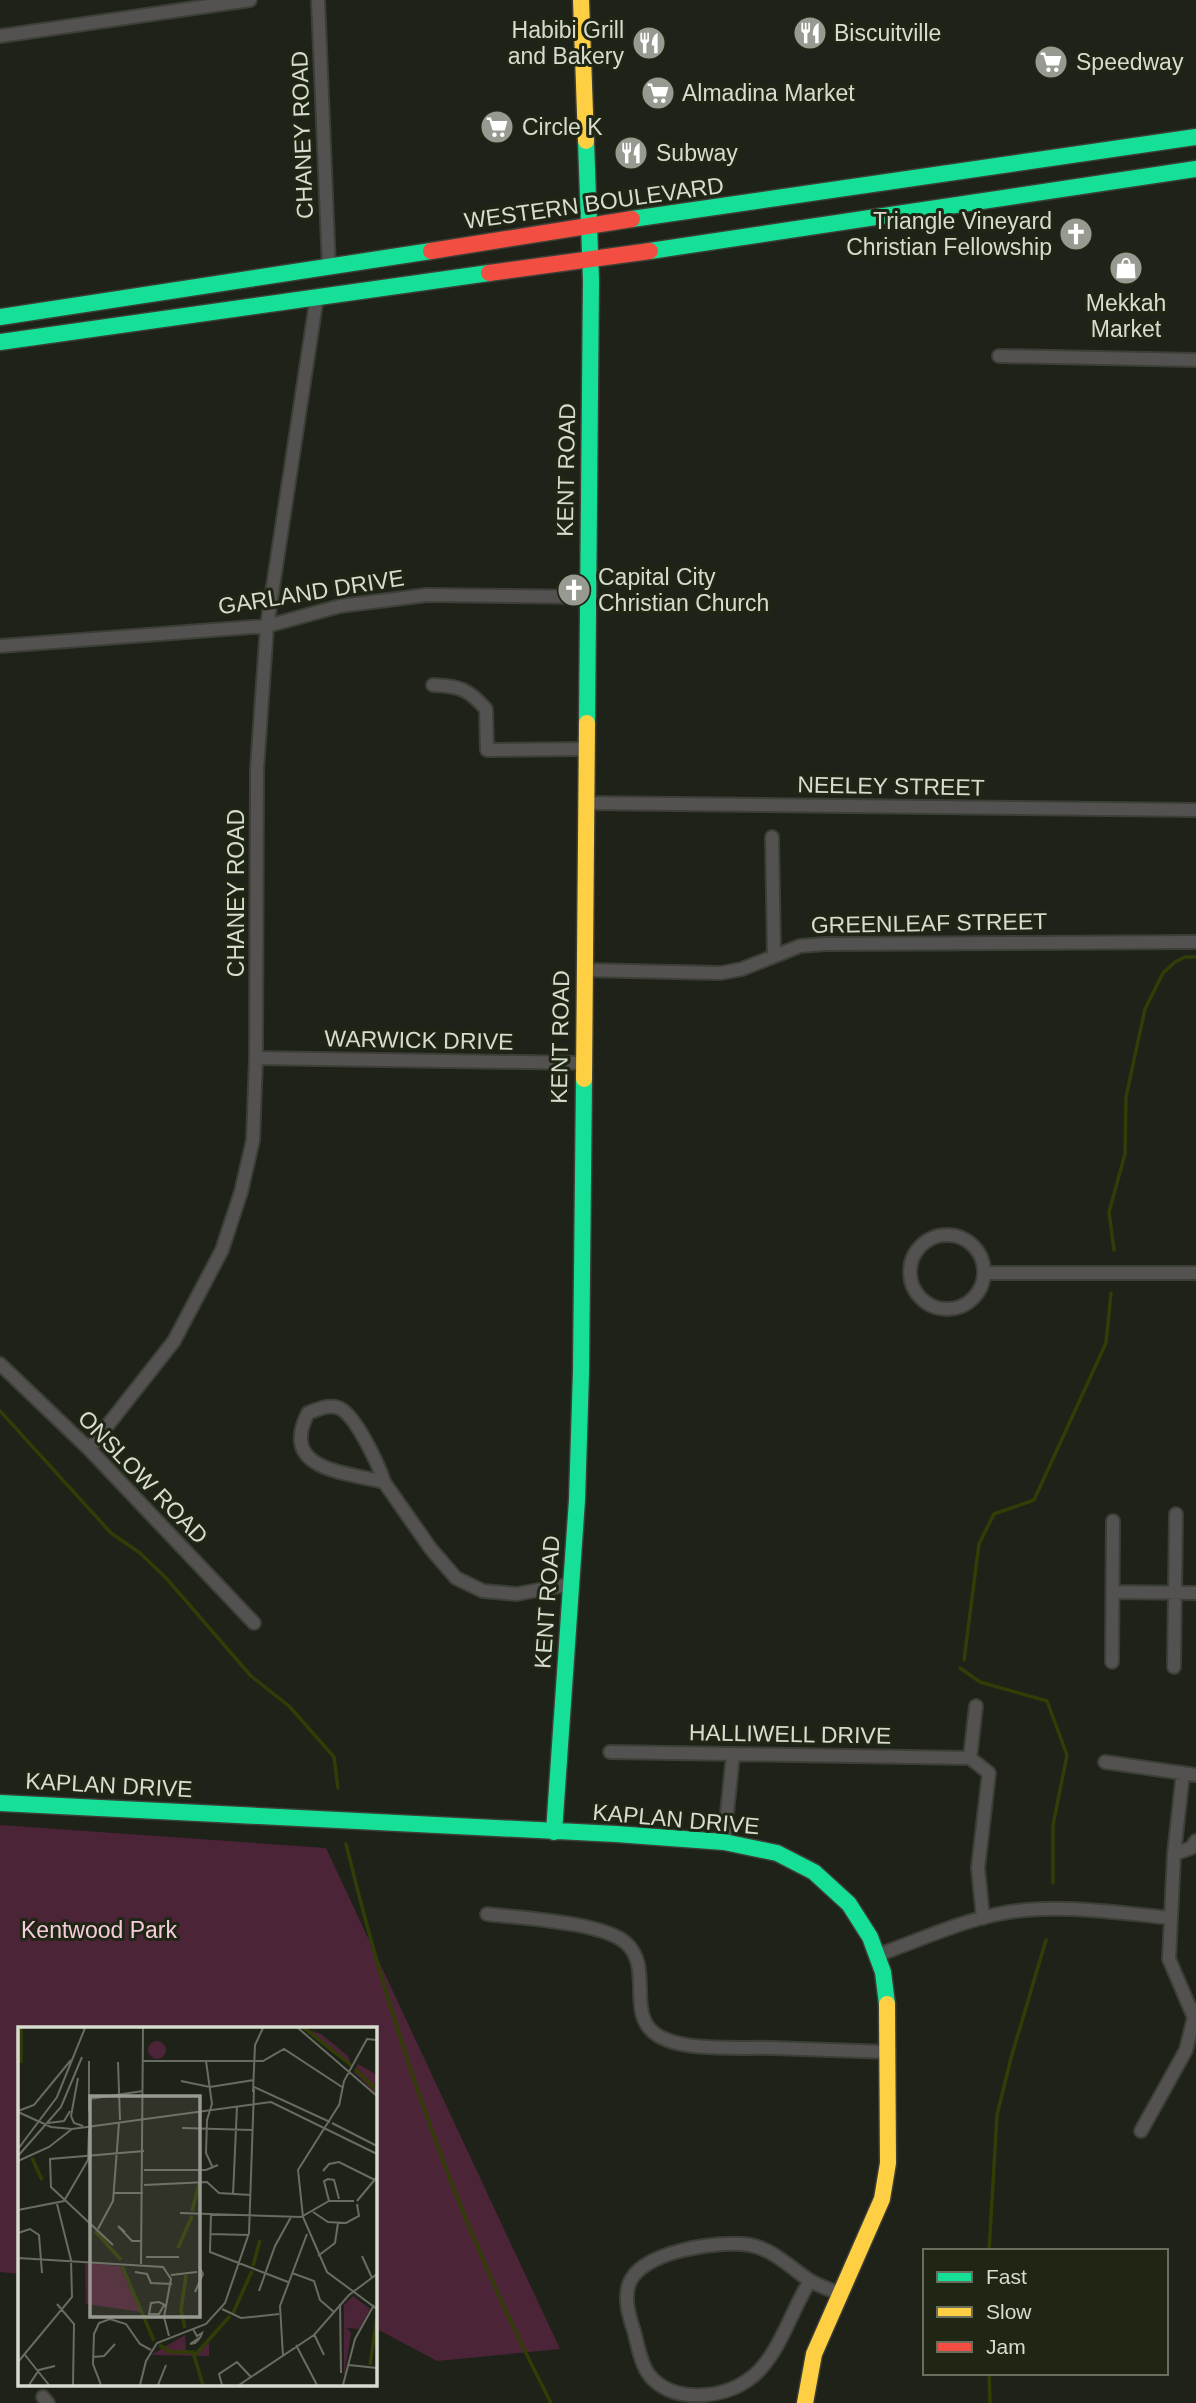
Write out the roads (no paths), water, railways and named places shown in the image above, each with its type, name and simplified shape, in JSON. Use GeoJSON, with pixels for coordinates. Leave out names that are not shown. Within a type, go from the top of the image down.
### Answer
{"type":"FeatureCollection","features":[{"type":"Feature","properties":{"kind":"street"},"geometry":{"type":"LineString","coordinates":[[0,36],[250,0]]}},
{"type":"Feature","properties":{"kind":"street","name":"CHANEY ROAD"},"geometry":{"type":"LineString","coordinates":[[318,0],[330,268]]}},
{"type":"Feature","properties":{"kind":"street","name":"KENT ROAD"},"geometry":{"type":"LineString","coordinates":[[554,1832],[571,1584],[581,1372],[589,242],[581,0]]}},
{"type":"Feature","properties":{"kind":"street","name":"WESTERN BOULEVARD"},"geometry":{"type":"LineString","coordinates":[[0,342],[317,296],[589,242],[1196,137]]}},
{"type":"Feature","properties":{"kind":"street","name":"WESTERN BOULEVARD"},"geometry":{"type":"LineString","coordinates":[[0,317],[330,268],[589,242],[1196,169]]}},
{"type":"Feature","properties":{"kind":"street","name":"CHANEY ROAD"},"geometry":{"type":"LineString","coordinates":[[89,1449],[174,1341],[222,1250],[241,1192],[253,1140],[256,1058],[257,769],[262,677],[267,626],[317,296]]}},
{"type":"Feature","properties":{"kind":"street"},"geometry":{"type":"LineString","coordinates":[[999,356],[1196,360]]}},
{"type":"Feature","properties":{"kind":"street","name":"GARLAND DRIVE"},"geometry":{"type":"LineString","coordinates":[[0,646],[267,626],[340,606],[427,595],[587,597]]}},
{"type":"Feature","properties":{"kind":"street"},"geometry":{"type":"LineString","coordinates":[[433,685],[456,686],[472,694],[486,709],[487,750],[586,749]]}},
{"type":"Feature","properties":{"kind":"street","name":"NEELEY STREET"},"geometry":{"type":"LineString","coordinates":[[586,803],[1196,810]]}},
{"type":"Feature","properties":{"kind":"street"},"geometry":{"type":"LineString","coordinates":[[772,837],[774,955]]}},
{"type":"Feature","properties":{"kind":"street","name":"GREENLEAF STREET"},"geometry":{"type":"LineString","coordinates":[[584,971],[721,973],[742,969],[800,946],[825,944],[1196,942]]}},
{"type":"Feature","properties":{"kind":"street","name":"WARWICK DRIVE"},"geometry":{"type":"LineString","coordinates":[[256,1058],[582,1063]]}},
{"type":"Feature","properties":{"kind":"street"},"geometry":{"type":"LineString","coordinates":[[948,1235],[961,1237],[976,1248],[983,1259],[985,1273],[983,1286],[976,1297],[963,1307],[951,1310],[937,1309],[926,1303],[916,1294],[910,1280],[914,1255],[923,1244],[935,1237],[948,1235]]}},
{"type":"Feature","properties":{"kind":"street"},"geometry":{"type":"LineString","coordinates":[[985,1273],[1196,1273]]}},
{"type":"Feature","properties":{"kind":"street","name":"ONSLOW ROAD"},"geometry":{"type":"LineString","coordinates":[[0,1364],[89,1449],[254,1623]]}},
{"type":"Feature","properties":{"kind":"street"},"geometry":{"type":"LineString","coordinates":[[384,1482],[321,1466],[306,1457],[299,1443],[300,1427],[308,1413],[333,1406],[342,1409],[351,1418],[371,1452],[384,1482],[431,1549],[456,1578],[484,1591],[517,1594],[571,1584]]}},
{"type":"Feature","properties":{"kind":"street"},"geometry":{"type":"LineString","coordinates":[[1174,1667],[1176,1514]]}},
{"type":"Feature","properties":{"kind":"street"},"geometry":{"type":"LineString","coordinates":[[1112,1662],[1113,1521]]}},
{"type":"Feature","properties":{"kind":"street"},"geometry":{"type":"LineString","coordinates":[[1112,1592],[1196,1593]]}},
{"type":"Feature","properties":{"kind":"street"},"geometry":{"type":"LineString","coordinates":[[976,1706],[970,1758],[989,1773],[978,1868],[983,1918]]}},
{"type":"Feature","properties":{"kind":"street","name":"HALLIWELL DRIVE"},"geometry":{"type":"LineString","coordinates":[[610,1752],[970,1758]]}},
{"type":"Feature","properties":{"kind":"street"},"geometry":{"type":"LineString","coordinates":[[724,1842],[733,1755]]}},
{"type":"Feature","properties":{"kind":"street"},"geometry":{"type":"LineString","coordinates":[[1105,1762],[1190,1774],[1174,1854],[1169,1959],[1195,2012],[1191,2051],[1141,2132]]}},
{"type":"Feature","properties":{"kind":"street","name":"KAPLAN DRIVE"},"geometry":{"type":"LineString","coordinates":[[0,1803],[616,1834],[724,1842],[777,1853],[814,1872],[849,1904],[863,1924],[878,1955],[887,1990],[889,2052],[886,2182],[867,2234],[838,2293],[814,2354],[805,2403]]}},
{"type":"Feature","properties":{"kind":"street"},"geometry":{"type":"LineString","coordinates":[[1174,1854],[1194,1849]]}},
{"type":"Feature","properties":{"kind":"street"},"geometry":{"type":"LineString","coordinates":[[878,1955],[983,1918],[1025,1910],[1066,1910],[1171,1919]]}},
{"type":"Feature","properties":{"kind":"street"},"geometry":{"type":"LineString","coordinates":[[487,1914],[575,1926],[611,1934],[625,1942],[634,1952],[641,1972],[643,2017],[656,2034],[669,2040],[705,2046],[889,2052]]}},
{"type":"Feature","properties":{"kind":"street"},"geometry":{"type":"LineString","coordinates":[[810,2281],[771,2354],[749,2380],[722,2391],[694,2396],[676,2394],[649,2374],[631,2322],[627,2300],[630,2282],[640,2269],[649,2264],[696,2246],[751,2245],[771,2253],[810,2281],[838,2293]]}},
{"type":"Feature","properties":{"kind":"waterway"},"geometry":{"type":"LineString","coordinates":[[1114,1250],[1109,1212],[1125,1154],[1126,1097],[1145,1009],[1163,973],[1185,957],[1196,957]]}},
{"type":"Feature","properties":{"kind":"waterway"},"geometry":{"type":"LineString","coordinates":[[964,1660],[979,1544],[994,1514],[1034,1500],[1106,1343],[1111,1293]]}},
{"type":"Feature","properties":{"kind":"waterway"},"geometry":{"type":"LineString","coordinates":[[0,1411],[111,1533],[140,1553],[167,1579],[251,1676],[289,1706],[334,1757],[338,1788]]}},
{"type":"Feature","properties":{"kind":"waterway"},"geometry":{"type":"LineString","coordinates":[[960,1668],[980,1682],[1047,1701],[1067,1755],[1053,1825],[1053,1883]]}},
{"type":"Feature","properties":{"kind":"waterway"},"geometry":{"type":"LineString","coordinates":[[346,1844],[385,1988],[432,2130],[487,2268],[551,2403]]}},
{"type":"Feature","properties":{"kind":"waterway"},"geometry":{"type":"LineString","coordinates":[[989,2249],[997,2115],[1046,1940]]}},
{"type":"Feature","properties":{"kind":"waterway"},"geometry":{"type":"LineString","coordinates":[[989,2375],[990,2403]]}},
{"type":"Feature","properties":{"kind":"place","name":"Biscuitville"},"geometry":{"type":"Point","coordinates":[810,33]}},
{"type":"Feature","properties":{"kind":"place","name":"Habibi Grill and Bakery"},"geometry":{"type":"Point","coordinates":[649,43]}},
{"type":"Feature","properties":{"kind":"place","name":"Speedway"},"geometry":{"type":"Point","coordinates":[1051,62]}},
{"type":"Feature","properties":{"kind":"place","name":"Almadina Market"},"geometry":{"type":"Point","coordinates":[658,93]}},
{"type":"Feature","properties":{"kind":"place","name":"Circle K"},"geometry":{"type":"Point","coordinates":[497,127]}},
{"type":"Feature","properties":{"kind":"place","name":"Subway"},"geometry":{"type":"Point","coordinates":[631,153]}},
{"type":"Feature","properties":{"kind":"place","name":"Triangle Vineyard Christian Fellowship"},"geometry":{"type":"Point","coordinates":[1076,234]}},
{"type":"Feature","properties":{"kind":"place","name":"Mekkah Market"},"geometry":{"type":"Point","coordinates":[1126,268]}},
{"type":"Feature","properties":{"kind":"place","name":"Capital City Christian Church"},"geometry":{"type":"Point","coordinates":[574,590]}},
{"type":"Feature","properties":{"kind":"park label","name":"Kentwood Park"},"geometry":{"type":"Point","coordinates":[99,1930]}}]}
